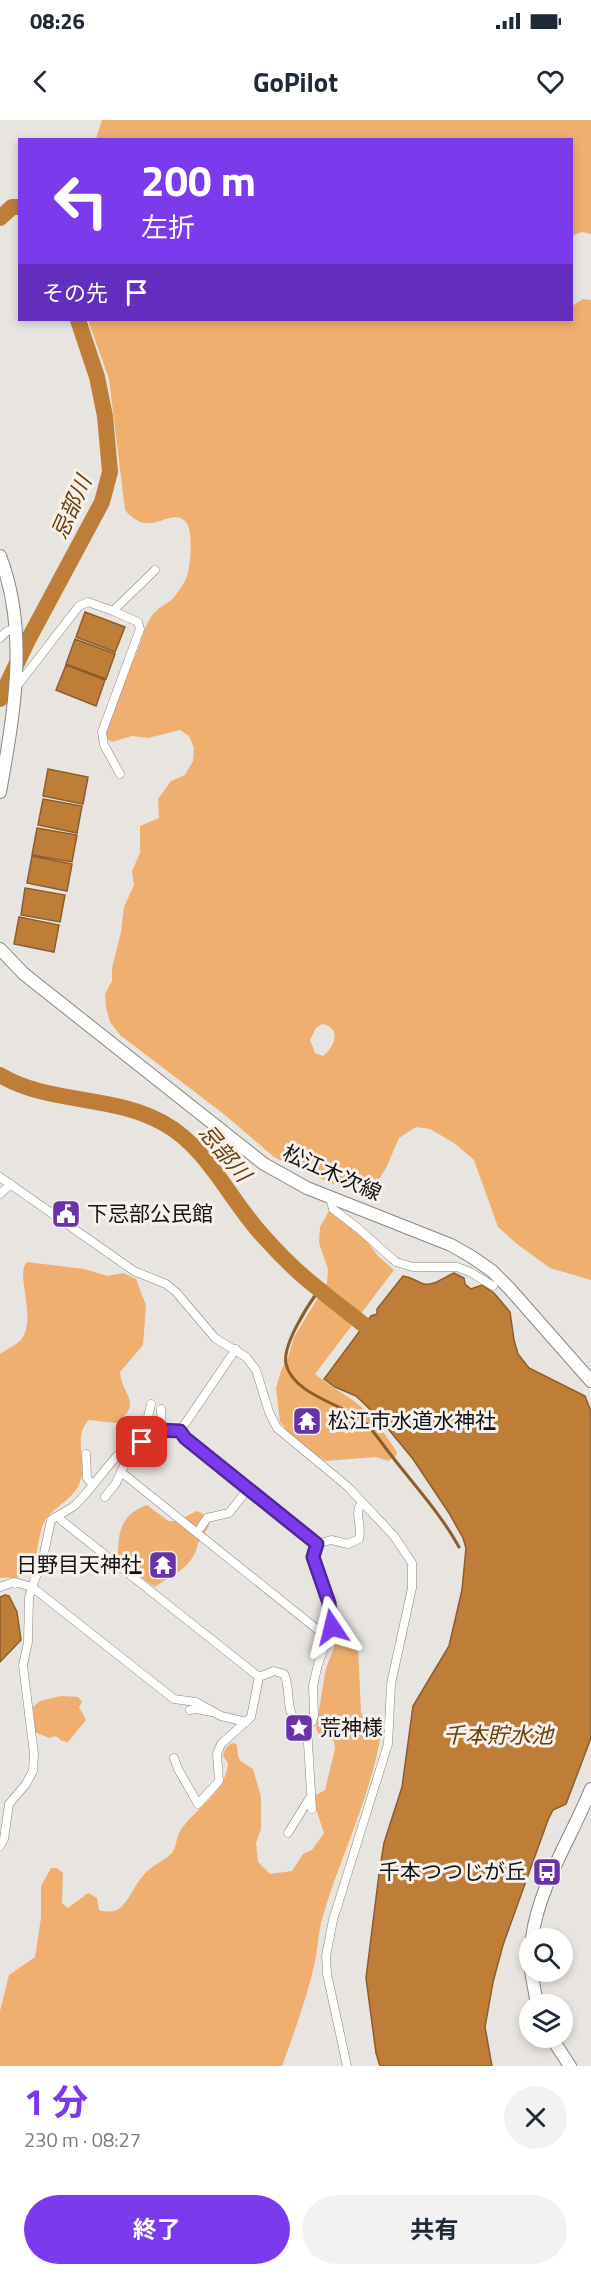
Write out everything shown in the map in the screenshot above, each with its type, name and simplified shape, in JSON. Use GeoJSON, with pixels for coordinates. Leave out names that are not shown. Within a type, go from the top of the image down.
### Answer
{"type":"FeatureCollection","features":[{"type":"Feature","properties":{"kind":"main road"},"geometry":{"type":"LineString","coordinates":[[0,556],[12,592],[16,634],[14,711],[0,792]]}},
{"type":"Feature","properties":{"kind":"main road","name":"松江木次線"},"geometry":{"type":"LineString","coordinates":[[0,949],[24,974],[239,1145],[289,1179],[330,1198],[451,1245],[480,1262],[509,1288],[591,1381]]}},
{"type":"Feature","properties":{"kind":"main road"},"geometry":{"type":"LineString","coordinates":[[534,1928],[547,1887],[591,1790]]}},
{"type":"Feature","properties":{"kind":"main road"},"geometry":{"type":"LineString","coordinates":[[558,2048],[570,2066]]}},
{"type":"Feature","properties":{"kind":"street"},"geometry":{"type":"LineString","coordinates":[[113,611],[155,570]]}},
{"type":"Feature","properties":{"kind":"street"},"geometry":{"type":"LineString","coordinates":[[16,681],[79,606],[88,602],[136,621],[140,629],[102,732],[104,745],[120,774]]}},
{"type":"Feature","properties":{"kind":"street"},"geometry":{"type":"LineString","coordinates":[[0,638],[7,631],[16,634]]}},
{"type":"Feature","properties":{"kind":"street"},"geometry":{"type":"LineString","coordinates":[[0,1177],[134,1270],[166,1284],[176,1292],[215,1338],[236,1349],[250,1360],[256,1370],[269,1412],[277,1428],[339,1478],[394,1536],[412,1563],[413,1579],[391,1684],[388,1744],[336,1911],[326,1956],[327,1974],[347,2066]]}},
{"type":"Feature","properties":{"kind":"street"},"geometry":{"type":"LineString","coordinates":[[0,1194],[11,1184]]}},
{"type":"Feature","properties":{"kind":"street"},"geometry":{"type":"LineString","coordinates":[[330,1198],[333,1209],[360,1228],[396,1262],[413,1267],[457,1267],[493,1286]]}},
{"type":"Feature","properties":{"kind":"street"},"geometry":{"type":"LineString","coordinates":[[180,1431],[236,1349]]}},
{"type":"Feature","properties":{"kind":"street"},"geometry":{"type":"LineString","coordinates":[[105,1497],[116,1483],[127,1459],[145,1436],[151,1404]]}},
{"type":"Feature","properties":{"kind":"street"},"geometry":{"type":"LineString","coordinates":[[161,1409],[162,1430]]}},
{"type":"Feature","properties":{"kind":"street"},"geometry":{"type":"LineString","coordinates":[[0,1846],[4,1839],[9,1804],[26,1784],[33,1771],[34,1754],[23,1665],[28,1642],[29,1598],[43,1558],[49,1524],[51,1520],[74,1507],[126,1446],[162,1430],[180,1431]]}},
{"type":"Feature","properties":{"kind":"street"},"geometry":{"type":"LineString","coordinates":[[180,1431],[185,1438],[317,1544]]}},
{"type":"Feature","properties":{"kind":"street"},"geometry":{"type":"LineString","coordinates":[[86,1454],[87,1478],[93,1485]]}},
{"type":"Feature","properties":{"kind":"street"},"geometry":{"type":"LineString","coordinates":[[121,1472],[328,1638]]}},
{"type":"Feature","properties":{"kind":"street"},"geometry":{"type":"LineString","coordinates":[[201,1527],[207,1518],[229,1513],[248,1489]]}},
{"type":"Feature","properties":{"kind":"street"},"geometry":{"type":"LineString","coordinates":[[317,1544],[331,1540],[348,1544],[359,1539],[361,1527],[358,1514],[362,1503]]}},
{"type":"Feature","properties":{"kind":"street"},"geometry":{"type":"LineString","coordinates":[[59,1515],[61,1520],[259,1677]]}},
{"type":"Feature","properties":{"kind":"street"},"geometry":{"type":"LineString","coordinates":[[307,1726],[312,1722],[314,1716],[313,1686],[318,1664],[332,1627],[332,1617],[313,1557],[317,1544]]}},
{"type":"Feature","properties":{"kind":"street"},"geometry":{"type":"LineString","coordinates":[[0,1587],[14,1582],[32,1587],[174,1699],[196,1702],[216,1713]]}},
{"type":"Feature","properties":{"kind":"street"},"geometry":{"type":"LineString","coordinates":[[259,1677],[274,1671],[284,1674],[287,1701],[293,1718],[299,1724],[307,1726]]}},
{"type":"Feature","properties":{"kind":"street"},"geometry":{"type":"LineString","coordinates":[[174,1758],[198,1804],[219,1781],[217,1754],[221,1744],[250,1717],[259,1677]]}},
{"type":"Feature","properties":{"kind":"street"},"geometry":{"type":"LineString","coordinates":[[190,1710],[216,1713],[246,1722]]}},
{"type":"Feature","properties":{"kind":"street"},"geometry":{"type":"LineString","coordinates":[[307,1726],[312,1809]]}},
{"type":"Feature","properties":{"kind":"street"},"geometry":{"type":"LineString","coordinates":[[288,1833],[311,1795]]}},
{"type":"Feature","properties":{"kind":"shaded area"},"geometry":{"type":"Polygon","coordinates":[[[102,120],[591,120],[591,234],[582,232],[573,236],[573,138],[96,138],[102,120]]]}},
{"type":"Feature","properties":{"kind":"shaded area"},"geometry":{"type":"Polygon","coordinates":[[[583,299],[591,300],[591,1280],[550,1268],[498,1227],[474,1160],[454,1143],[430,1129],[416,1127],[399,1138],[386,1168],[373,1188],[347,1189],[306,1173],[274,1157],[225,1115],[120,1035],[110,1022],[105,994],[112,981],[112,968],[121,932],[124,907],[134,885],[132,871],[140,853],[140,826],[159,818],[158,799],[171,781],[185,775],[193,761],[194,748],[189,736],[180,730],[148,738],[132,736],[112,742],[102,735],[111,706],[134,659],[148,622],[156,611],[175,596],[186,578],[191,546],[188,526],[180,518],[173,517],[143,523],[134,519],[125,510],[109,379],[88,321],[573,321],[573,305],[583,299]],[[322,1024],[316,1028],[310,1040],[315,1053],[323,1056],[331,1048],[334,1038],[332,1029],[322,1024]]]}},
{"type":"Feature","properties":{"kind":"shaded area"},"geometry":{"type":"Polygon","coordinates":[[[329,1211],[366,1240],[378,1256],[394,1270],[315,1374],[360,1406],[383,1431],[397,1452],[396,1456],[388,1461],[376,1457],[325,1461],[294,1439],[280,1422],[276,1388],[281,1371],[294,1337],[327,1283],[328,1269],[319,1243],[320,1227],[329,1211]]]}},
{"type":"Feature","properties":{"kind":"shaded area"},"geometry":{"type":"Polygon","coordinates":[[[27,1262],[84,1269],[108,1276],[123,1273],[136,1279],[146,1305],[143,1345],[120,1372],[129,1399],[129,1410],[116,1423],[89,1420],[84,1426],[81,1441],[82,1474],[78,1487],[48,1516],[41,1531],[32,1566],[27,1572],[17,1578],[0,1578],[0,1354],[21,1340],[26,1328],[27,1307],[23,1275],[27,1262]]]}},
{"type":"Feature","properties":{"kind":"shaded area"},"geometry":{"type":"Polygon","coordinates":[[[147,1505],[168,1521],[177,1521],[197,1511],[209,1521],[192,1559],[183,1569],[155,1587],[118,1558],[122,1525],[131,1514],[147,1505]]]}},
{"type":"Feature","properties":{"kind":"shaded area"},"geometry":{"type":"Polygon","coordinates":[[[351,1638],[358,1646],[361,1712],[364,1720],[381,1733],[363,1803],[323,1916],[311,1979],[282,2066],[0,2066],[0,2011],[9,1975],[35,1957],[41,1918],[41,1886],[51,1868],[57,1868],[63,1873],[62,1903],[68,1908],[88,1893],[97,1898],[99,1910],[108,1912],[117,1910],[124,1904],[145,1873],[171,1854],[185,1824],[221,1784],[228,1763],[223,1756],[224,1751],[234,1743],[237,1745],[240,1760],[253,1769],[261,1797],[261,1829],[256,1843],[258,1862],[270,1874],[292,1871],[303,1854],[312,1850],[324,1833],[316,1809],[316,1795],[325,1790],[335,1749],[334,1741],[319,1735],[316,1728],[326,1668],[337,1640],[351,1638]]]}},
{"type":"Feature","properties":{"kind":"shaded area"},"geometry":{"type":"Polygon","coordinates":[[[61,1696],[78,1697],[82,1702],[79,1707],[86,1720],[68,1742],[56,1736],[49,1738],[35,1732],[33,1707],[40,1701],[61,1696]]]}},
{"type":"Feature","properties":{"kind":"water"},"geometry":{"type":"Polygon","coordinates":[[[85,612],[125,627],[115,652],[76,637],[85,612]]]}},
{"type":"Feature","properties":{"kind":"water"},"geometry":{"type":"Polygon","coordinates":[[[75,639],[115,654],[106,679],[66,664],[75,639]]]}},
{"type":"Feature","properties":{"kind":"water"},"geometry":{"type":"Polygon","coordinates":[[[66,665],[105,680],[96,706],[56,690],[66,665]]]}},
{"type":"Feature","properties":{"kind":"water"},"geometry":{"type":"Polygon","coordinates":[[[48,769],[88,777],[83,804],[43,796],[48,769]]]}},
{"type":"Feature","properties":{"kind":"water"},"geometry":{"type":"Polygon","coordinates":[[[43,799],[82,806],[77,833],[38,825],[43,799]]]}},
{"type":"Feature","properties":{"kind":"water"},"geometry":{"type":"Polygon","coordinates":[[[37,828],[77,835],[72,862],[32,855],[37,828]]]}},
{"type":"Feature","properties":{"kind":"water"},"geometry":{"type":"Polygon","coordinates":[[[32,856],[72,864],[67,891],[27,883],[32,856]]]}},
{"type":"Feature","properties":{"kind":"water"},"geometry":{"type":"Polygon","coordinates":[[[25,888],[65,895],[60,922],[21,915],[25,888]]]}},
{"type":"Feature","properties":{"kind":"water"},"geometry":{"type":"Polygon","coordinates":[[[19,917],[59,925],[54,952],[14,944],[19,917]]]}},
{"type":"Feature","properties":{"kind":"water","name":"千本貯水池"},"geometry":{"type":"Polygon","coordinates":[[[454,1273],[464,1278],[465,1284],[471,1289],[482,1285],[494,1293],[510,1312],[518,1354],[529,1368],[585,1396],[591,1411],[591,1738],[566,1804],[553,1810],[548,1820],[503,1945],[493,1982],[485,2027],[492,2066],[380,2066],[376,2053],[366,1978],[384,1843],[402,1787],[413,1706],[449,1646],[462,1590],[466,1548],[449,1513],[413,1459],[380,1419],[356,1396],[335,1387],[324,1379],[371,1316],[377,1314],[377,1309],[403,1276],[429,1284],[454,1273]]]}},
{"type":"Feature","properties":{"kind":"water"},"geometry":{"type":"Polygon","coordinates":[[[9,1596],[17,1612],[21,1640],[0,1662],[0,1597],[9,1596]]]}},
{"type":"Feature","properties":{"kind":"waterway","name":"忌部川"},"geometry":{"type":"LineString","coordinates":[[0,218],[12,207],[18,207]]}},
{"type":"Feature","properties":{"kind":"waterway","name":"忌部川"},"geometry":{"type":"LineString","coordinates":[[0,699],[27,642],[102,502],[110,472],[105,416],[97,377],[78,321]]}},
{"type":"Feature","properties":{"kind":"waterway","name":"忌部川"},"geometry":{"type":"LineString","coordinates":[[0,1075],[40,1091],[125,1108],[165,1124],[180,1134],[207,1161],[252,1223],[284,1258],[380,1339]]}},
{"type":"Feature","properties":{"kind":"waterway"},"geometry":{"type":"LineString","coordinates":[[319,1290],[297,1326],[288,1347],[286,1364],[290,1374],[308,1391],[353,1414],[374,1432],[436,1511],[459,1547]]}},
{"type":"Feature","properties":{"kind":"place","name":"下忌部公民館"},"geometry":{"type":"Point","coordinates":[66,1214]}},
{"type":"Feature","properties":{"kind":"place","name":"松江市水道水神社"},"geometry":{"type":"Point","coordinates":[307,1421]}},
{"type":"Feature","properties":{"kind":"place","name":"日野目天神社"},"geometry":{"type":"Point","coordinates":[163,1565]}},
{"type":"Feature","properties":{"kind":"place","name":"荒神様"},"geometry":{"type":"Point","coordinates":[299,1728]}},
{"type":"Feature","properties":{"kind":"place","name":"千本つつじが丘"},"geometry":{"type":"Point","coordinates":[547,1872]}},
{"type":"Feature","properties":{"kind":"route"},"geometry":{"type":"LineString","coordinates":[[142,1442],[145,1436],[159,1430],[180,1431],[185,1438],[317,1544],[313,1557],[329,1603],[332,1627]]}}]}
